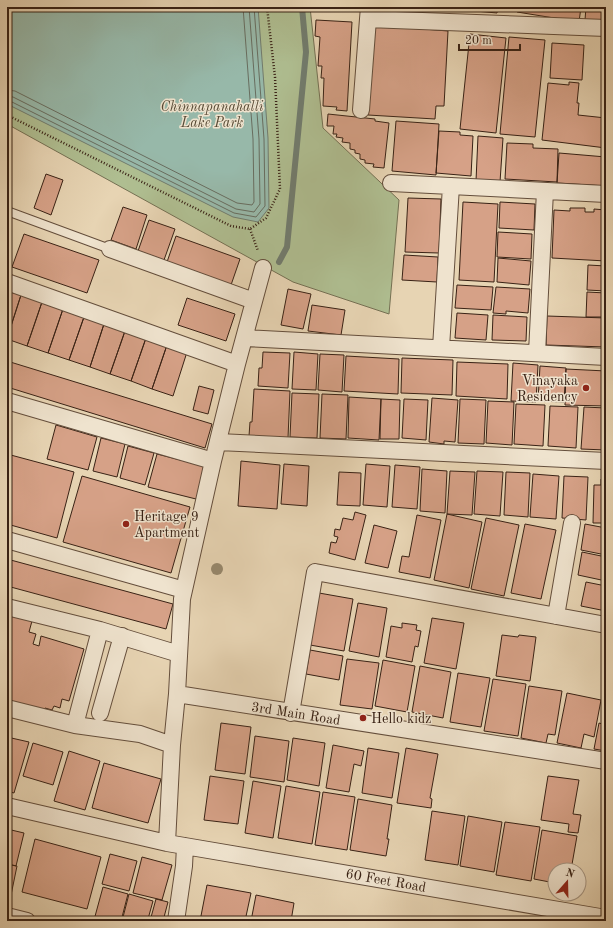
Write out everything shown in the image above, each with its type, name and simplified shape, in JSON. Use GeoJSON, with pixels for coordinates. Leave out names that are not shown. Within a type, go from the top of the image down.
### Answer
{"type":"FeatureCollection","features":[{"type":"Feature","properties":{"kind":"street"},"geometry":{"type":"LineString","coordinates":[[361,110],[368,13],[606,28]]}},
{"type":"Feature","properties":{"kind":"street"},"geometry":{"type":"LineString","coordinates":[[391,183],[606,194]]}},
{"type":"Feature","properties":{"kind":"street"},"geometry":{"type":"LineString","coordinates":[[441,348],[451,186]]}},
{"type":"Feature","properties":{"kind":"street"},"geometry":{"type":"LineString","coordinates":[[537,353],[545,191]]}},
{"type":"Feature","properties":{"kind":"street"},"geometry":{"type":"LineString","coordinates":[[110,249],[254,301]]}},
{"type":"Feature","properties":{"kind":"street"},"geometry":{"type":"LineString","coordinates":[[167,843],[182,599],[213,461],[263,268]]}},
{"type":"Feature","properties":{"kind":"street"},"geometry":{"type":"LineString","coordinates":[[7,282],[237,364]]}},
{"type":"Feature","properties":{"kind":"street"},"geometry":{"type":"LineString","coordinates":[[245,338],[606,357]]}},
{"type":"Feature","properties":{"kind":"street"},"geometry":{"type":"LineString","coordinates":[[7,401],[213,461]]}},
{"type":"Feature","properties":{"kind":"street"},"geometry":{"type":"LineString","coordinates":[[218,442],[606,461]]}},
{"type":"Feature","properties":{"kind":"street"},"geometry":{"type":"LineString","coordinates":[[556,616],[572,523]]}},
{"type":"Feature","properties":{"kind":"street"},"geometry":{"type":"LineString","coordinates":[[7,540],[184,590]]}},
{"type":"Feature","properties":{"kind":"street"},"geometry":{"type":"LineString","coordinates":[[291,713],[315,572],[606,625]]}},
{"type":"Feature","properties":{"kind":"street"},"geometry":{"type":"LineString","coordinates":[[7,607],[122,636],[179,654]]}},
{"type":"Feature","properties":{"kind":"street"},"geometry":{"type":"LineString","coordinates":[[76,725],[100,630]]}},
{"type":"Feature","properties":{"kind":"street"},"geometry":{"type":"LineString","coordinates":[[100,713],[122,636]]}},
{"type":"Feature","properties":{"kind":"street","name":"3rd Main Road"},"geometry":{"type":"LineString","coordinates":[[177,694],[606,761]]}},
{"type":"Feature","properties":{"kind":"street"},"geometry":{"type":"LineString","coordinates":[[7,708],[76,725],[140,734],[172,745]]}},
{"type":"Feature","properties":{"kind":"street","name":"60 Feet Road"},"geometry":{"type":"LineString","coordinates":[[7,806],[167,843],[606,918]]}},
{"type":"Feature","properties":{"kind":"street"},"geometry":{"type":"LineString","coordinates":[[176,921],[184,866],[185,846]]}},
{"type":"Feature","properties":{"kind":"street"},"geometry":{"type":"LineString","coordinates":[[7,916],[27,921]]}},
{"type":"Feature","properties":{"kind":"lane"},"geometry":{"type":"LineString","coordinates":[[7,211],[110,249]]}},
{"type":"Feature","properties":{"kind":"path"},"geometry":{"type":"LineString","coordinates":[[7,115],[231,226],[250,229],[266,218],[280,189],[275,76],[267,7]]}},
{"type":"Feature","properties":{"kind":"path"},"geometry":{"type":"LineString","coordinates":[[250,229],[263,268]]}},
{"type":"Feature","properties":{"kind":"green space","name":"Chinnapanahalli Lake Park"},"geometry":{"type":"Polygon","coordinates":[[[7,7],[310,7],[323,128],[399,200],[389,314],[293,282],[7,124],[7,7]]]}},
{"type":"Feature","properties":{"kind":"water"},"geometry":{"type":"Polygon","coordinates":[[[7,7],[258,7],[268,138],[269,208],[258,222],[233,217],[7,104],[7,7]]]}},
{"type":"Feature","properties":{"kind":"building"},"geometry":{"type":"Polygon","coordinates":[[[432,7],[498,7],[497,13],[432,7]]]}},
{"type":"Feature","properties":{"kind":"building"},"geometry":{"type":"Polygon","coordinates":[[[517,7],[581,7],[579,22],[517,12],[517,7]]]}},
{"type":"Feature","properties":{"kind":"building"},"geometry":{"type":"Polygon","coordinates":[[[586,7],[606,7],[606,22],[585,20],[586,7]]]}},
{"type":"Feature","properties":{"kind":"building"},"geometry":{"type":"Polygon","coordinates":[[[316,20],[352,22],[347,111],[336,110],[337,107],[323,106],[324,78],[321,78],[322,66],[318,66],[320,37],[315,36],[316,20]]]}},
{"type":"Feature","properties":{"kind":"building"},"geometry":{"type":"Polygon","coordinates":[[[374,25],[448,31],[444,106],[436,106],[435,119],[368,115],[374,25]]]}},
{"type":"Feature","properties":{"kind":"building"},"geometry":{"type":"Polygon","coordinates":[[[470,34],[506,38],[496,133],[460,129],[470,34]]]}},
{"type":"Feature","properties":{"kind":"building"},"geometry":{"type":"Polygon","coordinates":[[[509,37],[545,40],[535,137],[500,134],[509,37]]]}},
{"type":"Feature","properties":{"kind":"building"},"geometry":{"type":"Polygon","coordinates":[[[552,43],[584,45],[582,80],[550,78],[552,43]]]}},
{"type":"Feature","properties":{"kind":"building"},"geometry":{"type":"Polygon","coordinates":[[[569,82],[579,83],[577,103],[579,103],[578,115],[606,118],[606,148],[542,140],[548,83],[569,85],[569,82]]]}},
{"type":"Feature","properties":{"kind":"building"},"geometry":{"type":"Polygon","coordinates":[[[328,114],[375,119],[375,121],[389,123],[384,168],[373,167],[374,164],[365,163],[365,160],[360,159],[360,154],[355,153],[355,150],[350,149],[350,143],[342,142],[343,138],[336,137],[337,134],[333,134],[334,126],[327,126],[328,114]]]}},
{"type":"Feature","properties":{"kind":"building"},"geometry":{"type":"Polygon","coordinates":[[[396,121],[439,124],[436,175],[392,171],[396,121]]]}},
{"type":"Feature","properties":{"kind":"building"},"geometry":{"type":"Polygon","coordinates":[[[439,131],[460,132],[460,135],[473,136],[471,176],[436,173],[439,131]]]}},
{"type":"Feature","properties":{"kind":"building"},"geometry":{"type":"Polygon","coordinates":[[[478,136],[503,138],[500,182],[476,181],[478,136]]]}},
{"type":"Feature","properties":{"kind":"building"},"geometry":{"type":"Polygon","coordinates":[[[507,143],[533,144],[533,148],[558,149],[557,182],[505,179],[507,143]]]}},
{"type":"Feature","properties":{"kind":"building"},"geometry":{"type":"Polygon","coordinates":[[[559,153],[606,157],[606,186],[557,183],[559,153]]]}},
{"type":"Feature","properties":{"kind":"building"},"geometry":{"type":"Polygon","coordinates":[[[46,174],[63,180],[51,215],[34,208],[46,174]]]}},
{"type":"Feature","properties":{"kind":"building"},"geometry":{"type":"Polygon","coordinates":[[[408,198],[441,199],[439,253],[405,252],[408,198]]]}},
{"type":"Feature","properties":{"kind":"building"},"geometry":{"type":"Polygon","coordinates":[[[463,202],[498,204],[494,282],[459,280],[463,202]]]}},
{"type":"Feature","properties":{"kind":"building"},"geometry":{"type":"Polygon","coordinates":[[[500,202],[535,204],[534,230],[499,228],[500,202]]]}},
{"type":"Feature","properties":{"kind":"building"},"geometry":{"type":"Polygon","coordinates":[[[123,207],[147,215],[136,249],[111,240],[123,207]]]}},
{"type":"Feature","properties":{"kind":"building"},"geometry":{"type":"Polygon","coordinates":[[[570,208],[585,208],[585,212],[594,212],[594,209],[606,210],[606,261],[552,258],[554,210],[570,211],[570,208]]]}},
{"type":"Feature","properties":{"kind":"building"},"geometry":{"type":"Polygon","coordinates":[[[149,220],[175,229],[164,260],[138,251],[149,220]]]}},
{"type":"Feature","properties":{"kind":"building"},"geometry":{"type":"Polygon","coordinates":[[[498,232],[532,234],[531,259],[497,257],[498,232]]]}},
{"type":"Feature","properties":{"kind":"building"},"geometry":{"type":"Polygon","coordinates":[[[24,234],[99,260],[87,293],[12,267],[24,234]]]}},
{"type":"Feature","properties":{"kind":"building"},"geometry":{"type":"Polygon","coordinates":[[[176,236],[240,259],[231,285],[167,262],[176,236]]]}},
{"type":"Feature","properties":{"kind":"building"},"geometry":{"type":"Polygon","coordinates":[[[404,255],[438,257],[437,282],[402,280],[404,255]]]}},
{"type":"Feature","properties":{"kind":"building"},"geometry":{"type":"Polygon","coordinates":[[[498,258],[531,261],[529,285],[497,282],[498,258]]]}},
{"type":"Feature","properties":{"kind":"building"},"geometry":{"type":"Polygon","coordinates":[[[588,265],[606,266],[606,291],[587,290],[588,265]]]}},
{"type":"Feature","properties":{"kind":"building"},"geometry":{"type":"Polygon","coordinates":[[[457,285],[493,287],[491,310],[455,308],[457,285]]]}},
{"type":"Feature","properties":{"kind":"building"},"geometry":{"type":"Polygon","coordinates":[[[496,287],[530,289],[528,313],[506,311],[506,314],[493,313],[496,287]]]}},
{"type":"Feature","properties":{"kind":"building"},"geometry":{"type":"Polygon","coordinates":[[[288,289],[311,294],[303,329],[281,325],[288,289]]]}},
{"type":"Feature","properties":{"kind":"building"},"geometry":{"type":"Polygon","coordinates":[[[7,291],[21,295],[7,338],[7,291]]]}},
{"type":"Feature","properties":{"kind":"building"},"geometry":{"type":"Polygon","coordinates":[[[587,292],[606,293],[606,317],[586,317],[587,292]]]}},
{"type":"Feature","properties":{"kind":"building"},"geometry":{"type":"Polygon","coordinates":[[[21,295],[42,302],[27,346],[7,339],[21,295]]]}},
{"type":"Feature","properties":{"kind":"building"},"geometry":{"type":"Polygon","coordinates":[[[187,298],[235,314],[226,341],[178,325],[187,298]]]}},
{"type":"Feature","properties":{"kind":"building"},"geometry":{"type":"Polygon","coordinates":[[[42,302],[63,309],[48,353],[27,346],[42,302]]]}},
{"type":"Feature","properties":{"kind":"building"},"geometry":{"type":"Polygon","coordinates":[[[312,305],[345,310],[341,335],[308,331],[312,305]]]}},
{"type":"Feature","properties":{"kind":"building"},"geometry":{"type":"Polygon","coordinates":[[[63,309],[84,317],[69,360],[48,353],[63,309]]]}},
{"type":"Feature","properties":{"kind":"building"},"geometry":{"type":"Polygon","coordinates":[[[457,313],[488,315],[486,340],[455,338],[457,313]]]}},
{"type":"Feature","properties":{"kind":"building"},"geometry":{"type":"Polygon","coordinates":[[[493,315],[527,317],[526,341],[492,340],[493,315]]]}},
{"type":"Feature","properties":{"kind":"building"},"geometry":{"type":"Polygon","coordinates":[[[547,316],[606,318],[606,347],[546,345],[547,316]]]}},
{"type":"Feature","properties":{"kind":"building"},"geometry":{"type":"Polygon","coordinates":[[[84,317],[104,324],[90,367],[69,360],[84,317]]]}},
{"type":"Feature","properties":{"kind":"building"},"geometry":{"type":"Polygon","coordinates":[[[104,324],[125,331],[110,374],[90,367],[104,324]]]}},
{"type":"Feature","properties":{"kind":"building"},"geometry":{"type":"Polygon","coordinates":[[[125,331],[146,338],[131,381],[110,374],[125,331]]]}},
{"type":"Feature","properties":{"kind":"building"},"geometry":{"type":"Polygon","coordinates":[[[146,338],[167,345],[152,389],[131,381],[146,338]]]}},
{"type":"Feature","properties":{"kind":"building"},"geometry":{"type":"Polygon","coordinates":[[[167,345],[187,352],[173,396],[152,389],[167,345]]]}},
{"type":"Feature","properties":{"kind":"building"},"geometry":{"type":"Polygon","coordinates":[[[263,352],[290,353],[288,388],[258,386],[259,368],[262,368],[263,352]]]}},
{"type":"Feature","properties":{"kind":"building"},"geometry":{"type":"Polygon","coordinates":[[[294,352],[318,354],[316,390],[292,389],[294,352]]]}},
{"type":"Feature","properties":{"kind":"building"},"geometry":{"type":"Polygon","coordinates":[[[320,354],[344,355],[342,392],[318,390],[320,354]]]}},
{"type":"Feature","properties":{"kind":"building"},"geometry":{"type":"Polygon","coordinates":[[[346,356],[399,359],[398,394],[344,391],[346,356]]]}},
{"type":"Feature","properties":{"kind":"building"},"geometry":{"type":"Polygon","coordinates":[[[402,358],[453,360],[452,395],[401,393],[402,358]]]}},
{"type":"Feature","properties":{"kind":"building"},"geometry":{"type":"Polygon","coordinates":[[[7,361],[212,424],[205,448],[7,387],[7,361]]]}},
{"type":"Feature","properties":{"kind":"building"},"geometry":{"type":"Polygon","coordinates":[[[457,362],[508,364],[507,399],[456,396],[457,362]]]}},
{"type":"Feature","properties":{"kind":"building"},"geometry":{"type":"Polygon","coordinates":[[[513,363],[538,365],[536,402],[511,401],[513,363]]]}},
{"type":"Feature","properties":{"kind":"building"},"geometry":{"type":"Polygon","coordinates":[[[540,366],[566,368],[564,402],[538,401],[540,366]]]}},
{"type":"Feature","properties":{"kind":"building","name":"Vinayaka Residency"},"geometry":{"type":"Polygon","coordinates":[[[566,369],[606,371],[606,406],[565,405],[566,369]]]}},
{"type":"Feature","properties":{"kind":"building"},"geometry":{"type":"Polygon","coordinates":[[[199,386],[214,390],[208,414],[193,410],[199,386]]]}},
{"type":"Feature","properties":{"kind":"building"},"geometry":{"type":"Polygon","coordinates":[[[254,389],[290,391],[288,438],[249,436],[250,422],[252,422],[254,389]]]}},
{"type":"Feature","properties":{"kind":"building"},"geometry":{"type":"Polygon","coordinates":[[[292,393],[319,394],[317,438],[290,437],[292,393]]]}},
{"type":"Feature","properties":{"kind":"building"},"geometry":{"type":"Polygon","coordinates":[[[322,394],[348,395],[346,439],[320,438],[322,394]]]}},
{"type":"Feature","properties":{"kind":"building"},"geometry":{"type":"Polygon","coordinates":[[[349,397],[381,399],[379,440],[348,438],[349,397]]]}},
{"type":"Feature","properties":{"kind":"building"},"geometry":{"type":"Polygon","coordinates":[[[432,398],[458,400],[455,442],[444,441],[444,444],[429,442],[432,398]]]}},
{"type":"Feature","properties":{"kind":"building"},"geometry":{"type":"Polygon","coordinates":[[[381,399],[400,400],[399,439],[380,439],[381,399]]]}},
{"type":"Feature","properties":{"kind":"building"},"geometry":{"type":"Polygon","coordinates":[[[404,399],[428,400],[426,440],[402,438],[404,399]]]}},
{"type":"Feature","properties":{"kind":"building"},"geometry":{"type":"Polygon","coordinates":[[[460,399],[486,400],[484,444],[458,443],[460,399]]]}},
{"type":"Feature","properties":{"kind":"building"},"geometry":{"type":"Polygon","coordinates":[[[488,401],[514,402],[512,445],[486,443],[488,401]]]}},
{"type":"Feature","properties":{"kind":"building"},"geometry":{"type":"Polygon","coordinates":[[[516,404],[545,405],[543,446],[514,444],[516,404]]]}},
{"type":"Feature","properties":{"kind":"building"},"geometry":{"type":"Polygon","coordinates":[[[550,406],[578,407],[576,448],[548,446],[550,406]]]}},
{"type":"Feature","properties":{"kind":"building"},"geometry":{"type":"Polygon","coordinates":[[[584,407],[606,408],[606,450],[581,449],[584,407]]]}},
{"type":"Feature","properties":{"kind":"building"},"geometry":{"type":"Polygon","coordinates":[[[56,425],[97,437],[88,470],[47,459],[56,425]]]}},
{"type":"Feature","properties":{"kind":"building"},"geometry":{"type":"Polygon","coordinates":[[[101,438],[125,444],[117,477],[93,471],[101,438]]]}},
{"type":"Feature","properties":{"kind":"building"},"geometry":{"type":"Polygon","coordinates":[[[128,446],[154,453],[145,485],[120,478],[128,446]]]}},
{"type":"Feature","properties":{"kind":"building"},"geometry":{"type":"Polygon","coordinates":[[[7,454],[74,472],[57,538],[7,524],[7,454]]]}},
{"type":"Feature","properties":{"kind":"building"},"geometry":{"type":"Polygon","coordinates":[[[157,454],[208,467],[196,499],[148,487],[157,454]]]}},
{"type":"Feature","properties":{"kind":"building"},"geometry":{"type":"Polygon","coordinates":[[[241,461],[280,465],[277,509],[238,506],[241,461]]]}},
{"type":"Feature","properties":{"kind":"building"},"geometry":{"type":"Polygon","coordinates":[[[284,464],[309,466],[307,506],[281,504],[284,464]]]}},
{"type":"Feature","properties":{"kind":"building"},"geometry":{"type":"Polygon","coordinates":[[[366,464],[390,466],[387,507],[363,505],[366,464]]]}},
{"type":"Feature","properties":{"kind":"building"},"geometry":{"type":"Polygon","coordinates":[[[395,465],[420,467],[417,509],[392,507],[395,465]]]}},
{"type":"Feature","properties":{"kind":"building"},"geometry":{"type":"Polygon","coordinates":[[[422,469],[447,471],[445,513],[420,511],[422,469]]]}},
{"type":"Feature","properties":{"kind":"building"},"geometry":{"type":"Polygon","coordinates":[[[450,471],[475,472],[472,515],[447,514],[450,471]]]}},
{"type":"Feature","properties":{"kind":"building"},"geometry":{"type":"Polygon","coordinates":[[[477,471],[503,472],[500,516],[474,514],[477,471]]]}},
{"type":"Feature","properties":{"kind":"building"},"geometry":{"type":"Polygon","coordinates":[[[339,472],[361,473],[360,506],[337,505],[339,472]]]}},
{"type":"Feature","properties":{"kind":"building"},"geometry":{"type":"Polygon","coordinates":[[[506,472],[530,473],[528,517],[504,515],[506,472]]]}},
{"type":"Feature","properties":{"kind":"building"},"geometry":{"type":"Polygon","coordinates":[[[533,474],[559,476],[556,519],[530,517],[533,474]]]}},
{"type":"Feature","properties":{"kind":"building","name":"Heritage 9 Apartment"},"geometry":{"type":"Polygon","coordinates":[[[82,476],[190,507],[171,573],[63,542],[82,476]]]}},
{"type":"Feature","properties":{"kind":"building"},"geometry":{"type":"Polygon","coordinates":[[[564,476],[588,477],[586,520],[562,518],[564,476]]]}},
{"type":"Feature","properties":{"kind":"building"},"geometry":{"type":"Polygon","coordinates":[[[601,479],[606,479],[606,523],[593,523],[594,485],[601,485],[601,479]]]}},
{"type":"Feature","properties":{"kind":"building"},"geometry":{"type":"Polygon","coordinates":[[[355,512],[366,515],[355,560],[329,553],[331,542],[336,543],[338,537],[334,536],[335,529],[340,530],[343,518],[353,520],[355,512]]]}},
{"type":"Feature","properties":{"kind":"building"},"geometry":{"type":"Polygon","coordinates":[[[447,514],[482,522],[469,588],[434,580],[447,514]]]}},
{"type":"Feature","properties":{"kind":"building"},"geometry":{"type":"Polygon","coordinates":[[[417,515],[441,520],[430,578],[399,572],[402,556],[409,557],[417,515]]]}},
{"type":"Feature","properties":{"kind":"building"},"geometry":{"type":"Polygon","coordinates":[[[486,518],[519,525],[504,596],[471,589],[486,518]]]}},
{"type":"Feature","properties":{"kind":"building"},"geometry":{"type":"Polygon","coordinates":[[[525,524],[556,530],[541,599],[511,593],[525,524]]]}},
{"type":"Feature","properties":{"kind":"building"},"geometry":{"type":"Polygon","coordinates":[[[585,524],[606,528],[606,555],[581,550],[585,524]]]}},
{"type":"Feature","properties":{"kind":"building"},"geometry":{"type":"Polygon","coordinates":[[[374,525],[397,531],[388,568],[365,563],[374,525]]]}},
{"type":"Feature","properties":{"kind":"building"},"geometry":{"type":"Polygon","coordinates":[[[582,552],[606,557],[606,581],[578,575],[582,552]]]}},
{"type":"Feature","properties":{"kind":"building"},"geometry":{"type":"Polygon","coordinates":[[[7,559],[173,604],[166,629],[7,586],[7,559]]]}},
{"type":"Feature","properties":{"kind":"building"},"geometry":{"type":"Polygon","coordinates":[[[586,582],[606,586],[606,611],[581,606],[586,582]]]}},
{"type":"Feature","properties":{"kind":"building"},"geometry":{"type":"Polygon","coordinates":[[[319,593],[353,599],[344,651],[310,645],[319,593]]]}},
{"type":"Feature","properties":{"kind":"building"},"geometry":{"type":"Polygon","coordinates":[[[358,603],[387,608],[379,657],[349,651],[358,603]]]}},
{"type":"Feature","properties":{"kind":"building"},"geometry":{"type":"Polygon","coordinates":[[[7,614],[32,621],[29,632],[36,634],[33,644],[39,646],[41,636],[84,649],[69,701],[62,699],[60,708],[54,706],[52,710],[45,708],[44,711],[7,700],[7,614]]]}},
{"type":"Feature","properties":{"kind":"building"},"geometry":{"type":"Polygon","coordinates":[[[432,618],[464,623],[456,669],[424,663],[432,618]]]}},
{"type":"Feature","properties":{"kind":"building"},"geometry":{"type":"Polygon","coordinates":[[[402,623],[417,625],[416,630],[421,631],[418,647],[415,646],[412,662],[386,657],[391,626],[402,628],[402,623]]]}},
{"type":"Feature","properties":{"kind":"building"},"geometry":{"type":"Polygon","coordinates":[[[502,635],[536,637],[530,681],[496,676],[502,635]]]}},
{"type":"Feature","properties":{"kind":"building"},"geometry":{"type":"Polygon","coordinates":[[[310,650],[343,656],[339,680],[306,674],[310,650]]]}},
{"type":"Feature","properties":{"kind":"building"},"geometry":{"type":"Polygon","coordinates":[[[347,659],[379,663],[372,709],[340,705],[347,659]]]}},
{"type":"Feature","properties":{"kind":"building"},"geometry":{"type":"Polygon","coordinates":[[[383,660],[415,666],[407,712],[375,706],[383,660]]]}},
{"type":"Feature","properties":{"kind":"building"},"geometry":{"type":"Polygon","coordinates":[[[420,666],[451,672],[443,718],[412,712],[420,666]]]}},
{"type":"Feature","properties":{"kind":"building"},"geometry":{"type":"Polygon","coordinates":[[[458,673],[490,678],[481,727],[450,722],[458,673]]]}},
{"type":"Feature","properties":{"kind":"building"},"geometry":{"type":"Polygon","coordinates":[[[493,679],[526,684],[518,736],[484,731],[493,679]]]}},
{"type":"Feature","properties":{"kind":"building"},"geometry":{"type":"Polygon","coordinates":[[[529,686],[562,691],[555,735],[548,734],[546,743],[521,738],[529,686]]]}},
{"type":"Feature","properties":{"kind":"building"},"geometry":{"type":"Polygon","coordinates":[[[567,693],[601,700],[594,737],[584,734],[581,748],[557,743],[567,693]]]}},
{"type":"Feature","properties":{"kind":"building"},"geometry":{"type":"Polygon","coordinates":[[[221,723],[251,727],[245,774],[215,770],[221,723]]]}},
{"type":"Feature","properties":{"kind":"building"},"geometry":{"type":"Polygon","coordinates":[[[599,723],[606,725],[606,751],[594,749],[599,723]]]}},
{"type":"Feature","properties":{"kind":"building"},"geometry":{"type":"Polygon","coordinates":[[[255,736],[289,741],[284,782],[250,777],[255,736]]]}},
{"type":"Feature","properties":{"kind":"building"},"geometry":{"type":"Polygon","coordinates":[[[7,737],[29,742],[14,793],[7,791],[7,737]]]}},
{"type":"Feature","properties":{"kind":"building"},"geometry":{"type":"Polygon","coordinates":[[[293,738],[325,743],[319,786],[287,780],[293,738]]]}},
{"type":"Feature","properties":{"kind":"building"},"geometry":{"type":"Polygon","coordinates":[[[33,743],[63,752],[53,785],[23,776],[33,743]]]}},
{"type":"Feature","properties":{"kind":"building"},"geometry":{"type":"Polygon","coordinates":[[[333,745],[364,751],[361,766],[354,764],[349,792],[326,788],[333,745]]]}},
{"type":"Feature","properties":{"kind":"building"},"geometry":{"type":"Polygon","coordinates":[[[368,748],[399,753],[392,798],[362,793],[368,748]]]}},
{"type":"Feature","properties":{"kind":"building"},"geometry":{"type":"Polygon","coordinates":[[[406,748],[438,754],[430,798],[432,799],[431,808],[397,803],[406,748]]]}},
{"type":"Feature","properties":{"kind":"building"},"geometry":{"type":"Polygon","coordinates":[[[69,751],[100,761],[85,810],[54,801],[69,751]]]}},
{"type":"Feature","properties":{"kind":"building"},"geometry":{"type":"Polygon","coordinates":[[[104,763],[161,779],[148,823],[92,808],[104,763]]]}},
{"type":"Feature","properties":{"kind":"building"},"geometry":{"type":"Polygon","coordinates":[[[210,776],[244,781],[238,824],[204,820],[210,776]]]}},
{"type":"Feature","properties":{"kind":"building"},"geometry":{"type":"Polygon","coordinates":[[[548,776],[579,780],[573,814],[581,815],[578,833],[568,832],[569,824],[541,820],[548,776]]]}},
{"type":"Feature","properties":{"kind":"building"},"geometry":{"type":"Polygon","coordinates":[[[253,781],[281,786],[273,838],[245,833],[253,781]]]}},
{"type":"Feature","properties":{"kind":"building"},"geometry":{"type":"Polygon","coordinates":[[[286,786],[320,792],[312,844],[278,838],[286,786]]]}},
{"type":"Feature","properties":{"kind":"building"},"geometry":{"type":"Polygon","coordinates":[[[323,792],[355,797],[347,850],[315,845],[323,792]]]}},
{"type":"Feature","properties":{"kind":"building"},"geometry":{"type":"Polygon","coordinates":[[[358,799],[392,805],[386,856],[350,850],[358,799]]]}},
{"type":"Feature","properties":{"kind":"building"},"geometry":{"type":"Polygon","coordinates":[[[432,811],[465,816],[458,865],[425,860],[432,811]]]}},
{"type":"Feature","properties":{"kind":"building"},"geometry":{"type":"Polygon","coordinates":[[[468,816],[502,822],[494,872],[460,866],[468,816]]]}},
{"type":"Feature","properties":{"kind":"building"},"geometry":{"type":"Polygon","coordinates":[[[505,822],[540,827],[531,881],[496,875],[505,822]]]}},
{"type":"Feature","properties":{"kind":"building"},"geometry":{"type":"Polygon","coordinates":[[[7,829],[24,833],[16,866],[7,864],[7,829]]]}},
{"type":"Feature","properties":{"kind":"building"},"geometry":{"type":"Polygon","coordinates":[[[542,830],[577,836],[572,862],[547,862],[547,881],[534,879],[542,830]]]}},
{"type":"Feature","properties":{"kind":"building"},"geometry":{"type":"Polygon","coordinates":[[[35,839],[101,857],[87,909],[22,892],[35,839]]]}},
{"type":"Feature","properties":{"kind":"building"},"geometry":{"type":"Polygon","coordinates":[[[110,854],[137,861],[129,891],[102,884],[110,854]]]}},
{"type":"Feature","properties":{"kind":"building"},"geometry":{"type":"Polygon","coordinates":[[[142,857],[172,865],[162,900],[133,893],[142,857]]]}},
{"type":"Feature","properties":{"kind":"building"},"geometry":{"type":"Polygon","coordinates":[[[7,864],[17,866],[10,900],[7,900],[7,864]]]}},
{"type":"Feature","properties":{"kind":"building"},"geometry":{"type":"Polygon","coordinates":[[[207,885],[251,893],[245,921],[200,921],[207,885]]]}},
{"type":"Feature","properties":{"kind":"building"},"geometry":{"type":"Polygon","coordinates":[[[103,887],[128,894],[121,921],[94,920],[103,887]]]}},
{"type":"Feature","properties":{"kind":"building"},"geometry":{"type":"Polygon","coordinates":[[[129,894],[153,901],[148,919],[150,919],[150,921],[122,921],[129,894]]]}},
{"type":"Feature","properties":{"kind":"building"},"geometry":{"type":"Polygon","coordinates":[[[256,895],[294,903],[291,921],[251,921],[256,895]]]}},
{"type":"Feature","properties":{"kind":"building"},"geometry":{"type":"Polygon","coordinates":[[[156,899],[168,902],[163,921],[150,921],[156,899]]]}},
{"type":"Feature","properties":{"kind":"waterway"},"geometry":{"type":"LineString","coordinates":[[279,262],[287,247],[306,52],[302,7]]}},
{"type":"Feature","properties":{"kind":"place","name":"Vinayaka Residency"},"geometry":{"type":"Point","coordinates":[586,388]}},
{"type":"Feature","properties":{"kind":"place","name":"Heritage 9 Apartment"},"geometry":{"type":"Point","coordinates":[126,524]}},
{"type":"Feature","properties":{"kind":"place","name":"Hello kidz"},"geometry":{"type":"Point","coordinates":[363,718]}}]}
